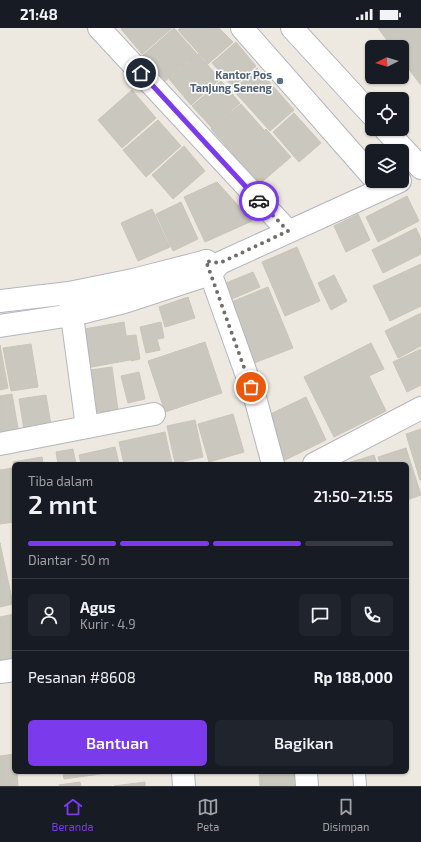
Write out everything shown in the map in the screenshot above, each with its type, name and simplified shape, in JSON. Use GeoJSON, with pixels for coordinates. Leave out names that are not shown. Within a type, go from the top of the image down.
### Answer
{"type":"FeatureCollection","features":[{"type":"Feature","properties":{"kind":"street"},"geometry":{"type":"LineString","coordinates":[[99,28],[288,231]]}},
{"type":"Feature","properties":{"kind":"street"},"geometry":{"type":"LineString","coordinates":[[242,28],[365,159]]}},
{"type":"Feature","properties":{"kind":"street"},"geometry":{"type":"LineString","coordinates":[[292,28],[365,107]]}},
{"type":"Feature","properties":{"kind":"street"},"geometry":{"type":"LineString","coordinates":[[391,136],[421,169],[409,174]]}},
{"type":"Feature","properties":{"kind":"street"},"geometry":{"type":"LineString","coordinates":[[0,326],[72,315],[124,302],[212,266],[288,231],[375,188]]}},
{"type":"Feature","properties":{"kind":"street"},"geometry":{"type":"LineString","coordinates":[[0,301],[69,293],[212,266]]}},
{"type":"Feature","properties":{"kind":"street"},"geometry":{"type":"LineString","coordinates":[[212,266],[256,401],[272,462]]}},
{"type":"Feature","properties":{"kind":"street"},"geometry":{"type":"LineString","coordinates":[[69,293],[87,427]]}},
{"type":"Feature","properties":{"kind":"street"},"geometry":{"type":"LineString","coordinates":[[318,462],[421,408]]}},
{"type":"Feature","properties":{"kind":"street"},"geometry":{"type":"LineString","coordinates":[[0,444],[154,414]]}},
{"type":"Feature","properties":{"kind":"street"},"geometry":{"type":"LineString","coordinates":[[0,672],[12,670]]}},
{"type":"Feature","properties":{"kind":"street"},"geometry":{"type":"LineString","coordinates":[[183,774],[184,786]]}},
{"type":"Feature","properties":{"kind":"street"},"geometry":{"type":"LineString","coordinates":[[306,774],[307,786]]}},
{"type":"Feature","properties":{"kind":"lane"},"geometry":{"type":"LineString","coordinates":[[359,774],[360,786]]}},
{"type":"Feature","properties":{"kind":"building"},"geometry":{"type":"Polygon","coordinates":[[[172,28],[142,54],[121,29],[172,28]]]}},
{"type":"Feature","properties":{"kind":"building"},"geometry":{"type":"Polygon","coordinates":[[[174,28],[197,54],[164,82],[142,56],[174,28]]]}},
{"type":"Feature","properties":{"kind":"building"},"geometry":{"type":"Polygon","coordinates":[[[180,28],[218,28],[195,49],[178,30],[180,28]]]}},
{"type":"Feature","properties":{"kind":"building"},"geometry":{"type":"Polygon","coordinates":[[[219,28],[233,42],[208,64],[195,49],[219,28]]]}},
{"type":"Feature","properties":{"kind":"building"},"geometry":{"type":"Polygon","coordinates":[[[378,28],[421,28],[421,84],[409,69],[409,40],[387,40],[378,28]]]}},
{"type":"Feature","properties":{"kind":"building"},"geometry":{"type":"Polygon","coordinates":[[[236,42],[256,66],[233,87],[212,63],[236,42]]]}},
{"type":"Feature","properties":{"kind":"building"},"geometry":{"type":"Polygon","coordinates":[[[198,54],[220,79],[191,105],[169,79],[198,54]]]}},
{"type":"Feature","properties":{"kind":"building"},"geometry":{"type":"Polygon","coordinates":[[[257,68],[294,110],[270,131],[233,90],[257,68]]]}},
{"type":"Feature","properties":{"kind":"building"},"geometry":{"type":"Polygon","coordinates":[[[221,81],[240,103],[212,128],[192,106],[221,81]]]}},
{"type":"Feature","properties":{"kind":"building"},"geometry":{"type":"Polygon","coordinates":[[[132,90],[156,118],[122,148],[98,120],[132,90]]]}},
{"type":"Feature","properties":{"kind":"building"},"geometry":{"type":"Polygon","coordinates":[[[241,104],[264,130],[235,156],[211,129],[241,104]]]}},
{"type":"Feature","properties":{"kind":"building"},"geometry":{"type":"Polygon","coordinates":[[[294,113],[321,143],[299,162],[273,132],[294,113]]]}},
{"type":"Feature","properties":{"kind":"building"},"geometry":{"type":"Polygon","coordinates":[[[158,120],[181,146],[146,177],[123,150],[158,120]]]}},
{"type":"Feature","properties":{"kind":"building"},"geometry":{"type":"Polygon","coordinates":[[[266,129],[291,157],[256,187],[232,159],[266,129]]]}},
{"type":"Feature","properties":{"kind":"building"},"geometry":{"type":"Polygon","coordinates":[[[184,146],[205,171],[173,199],[152,175],[184,146]]]}},
{"type":"Feature","properties":{"kind":"building"},"geometry":{"type":"Polygon","coordinates":[[[217,182],[252,221],[205,242],[184,197],[217,182]]]}},
{"type":"Feature","properties":{"kind":"building"},"geometry":{"type":"Polygon","coordinates":[[[407,196],[419,221],[378,242],[366,217],[407,196]]]}},
{"type":"Feature","properties":{"kind":"building"},"geometry":{"type":"Polygon","coordinates":[[[181,202],[198,239],[173,251],[156,214],[181,202]]]}},
{"type":"Feature","properties":{"kind":"building"},"geometry":{"type":"Polygon","coordinates":[[[152,209],[170,247],[138,261],[121,223],[152,209]]]}},
{"type":"Feature","properties":{"kind":"building"},"geometry":{"type":"Polygon","coordinates":[[[358,214],[370,240],[346,252],[334,226],[358,214]]]}},
{"type":"Feature","properties":{"kind":"building"},"geometry":{"type":"Polygon","coordinates":[[[416,228],[421,239],[421,254],[383,273],[372,250],[416,228]]]}},
{"type":"Feature","properties":{"kind":"building"},"geometry":{"type":"Polygon","coordinates":[[[297,247],[320,301],[285,316],[262,262],[297,247]]]}},
{"type":"Feature","properties":{"kind":"building"},"geometry":{"type":"Polygon","coordinates":[[[421,264],[421,306],[390,321],[373,286],[421,264]]]}},
{"type":"Feature","properties":{"kind":"building"},"geometry":{"type":"Polygon","coordinates":[[[253,272],[260,287],[232,299],[226,283],[253,272]]]}},
{"type":"Feature","properties":{"kind":"building"},"geometry":{"type":"Polygon","coordinates":[[[334,275],[347,301],[331,310],[318,283],[334,275]]]}},
{"type":"Feature","properties":{"kind":"building"},"geometry":{"type":"Polygon","coordinates":[[[268,287],[293,348],[249,365],[224,305],[268,287]]]}},
{"type":"Feature","properties":{"kind":"building"},"geometry":{"type":"Polygon","coordinates":[[[188,297],[195,318],[165,327],[159,307],[188,297]]]}},
{"type":"Feature","properties":{"kind":"building"},"geometry":{"type":"Polygon","coordinates":[[[421,313],[421,346],[398,358],[385,331],[421,313]]]}},
{"type":"Feature","properties":{"kind":"building"},"geometry":{"type":"Polygon","coordinates":[[[124,322],[130,360],[86,368],[79,330],[124,322]]]}},
{"type":"Feature","properties":{"kind":"building"},"geometry":{"type":"Polygon","coordinates":[[[161,322],[164,338],[157,339],[160,350],[146,353],[140,327],[161,322]]]}},
{"type":"Feature","properties":{"kind":"building"},"geometry":{"type":"Polygon","coordinates":[[[136,335],[140,359],[131,361],[127,336],[136,335]]]}},
{"type":"Feature","properties":{"kind":"building"},"geometry":{"type":"Polygon","coordinates":[[[205,342],[222,393],[165,412],[148,361],[205,342]]]}},
{"type":"Feature","properties":{"kind":"building"},"geometry":{"type":"Polygon","coordinates":[[[371,343],[384,369],[369,376],[386,411],[334,437],[304,377],[371,343]]]}},
{"type":"Feature","properties":{"kind":"building"},"geometry":{"type":"Polygon","coordinates":[[[31,344],[38,387],[11,391],[3,348],[31,344]]]}},
{"type":"Feature","properties":{"kind":"building"},"geometry":{"type":"Polygon","coordinates":[[[0,345],[8,388],[0,390],[0,345]]]}},
{"type":"Feature","properties":{"kind":"building"},"geometry":{"type":"Polygon","coordinates":[[[421,349],[421,385],[407,392],[393,362],[421,349]]]}},
{"type":"Feature","properties":{"kind":"building"},"geometry":{"type":"Polygon","coordinates":[[[112,367],[118,410],[89,413],[83,371],[112,367]]]}},
{"type":"Feature","properties":{"kind":"building"},"geometry":{"type":"Polygon","coordinates":[[[139,372],[145,399],[128,403],[121,376],[139,372]]]}},
{"type":"Feature","properties":{"kind":"building"},"geometry":{"type":"Polygon","coordinates":[[[12,394],[19,434],[0,438],[0,396],[12,394]]]}},
{"type":"Feature","properties":{"kind":"building"},"geometry":{"type":"Polygon","coordinates":[[[46,395],[52,431],[25,436],[19,399],[46,395]]]}},
{"type":"Feature","properties":{"kind":"building"},"geometry":{"type":"Polygon","coordinates":[[[306,397],[326,440],[283,461],[262,418],[306,397]]]}},
{"type":"Feature","properties":{"kind":"building"},"geometry":{"type":"Polygon","coordinates":[[[233,414],[244,452],[209,462],[198,424],[233,414]]]}},
{"type":"Feature","properties":{"kind":"building"},"geometry":{"type":"Polygon","coordinates":[[[195,420],[203,457],[175,462],[167,426],[195,420]]]}},
{"type":"Feature","properties":{"kind":"building"},"geometry":{"type":"Polygon","coordinates":[[[421,429],[421,480],[420,480],[406,434],[421,429]]]}},
{"type":"Feature","properties":{"kind":"building"},"geometry":{"type":"Polygon","coordinates":[[[165,432],[172,462],[124,462],[119,442],[165,432]]]}},
{"type":"Feature","properties":{"kind":"building"},"geometry":{"type":"Polygon","coordinates":[[[115,447],[119,462],[81,462],[79,455],[115,447]]]}},
{"type":"Feature","properties":{"kind":"building"},"geometry":{"type":"Polygon","coordinates":[[[406,448],[421,495],[409,499],[409,462],[379,462],[378,457],[406,448]]]}},
{"type":"Feature","properties":{"kind":"building"},"geometry":{"type":"Polygon","coordinates":[[[73,449],[76,462],[58,462],[56,452],[73,449]]]}},
{"type":"Feature","properties":{"kind":"building"},"geometry":{"type":"Polygon","coordinates":[[[374,455],[376,462],[351,462],[374,455]]]}},
{"type":"Feature","properties":{"kind":"building"},"geometry":{"type":"Polygon","coordinates":[[[42,457],[43,462],[13,462],[42,457]]]}},
{"type":"Feature","properties":{"kind":"building"},"geometry":{"type":"Polygon","coordinates":[[[12,468],[12,522],[0,524],[0,470],[12,468]]]}},
{"type":"Feature","properties":{"kind":"building"},"geometry":{"type":"Polygon","coordinates":[[[0,543],[12,604],[0,607],[0,543]]]}},
{"type":"Feature","properties":{"kind":"building"},"geometry":{"type":"Polygon","coordinates":[[[12,614],[12,665],[2,667],[0,656],[0,617],[12,614]]]}},
{"type":"Feature","properties":{"kind":"building"},"geometry":{"type":"Polygon","coordinates":[[[12,754],[12,774],[17,774],[18,786],[0,786],[0,756],[12,754]]]}},
{"type":"Feature","properties":{"kind":"building"},"geometry":{"type":"Polygon","coordinates":[[[63,774],[100,774],[64,779],[63,774]]]}},
{"type":"Feature","properties":{"kind":"building"},"geometry":{"type":"Polygon","coordinates":[[[259,774],[298,774],[299,786],[260,786],[259,774]]]}},
{"type":"Feature","properties":{"kind":"building"},"geometry":{"type":"Polygon","coordinates":[[[80,782],[81,786],[59,786],[59,785],[80,782]]]}},
{"type":"Feature","properties":{"kind":"building"},"geometry":{"type":"Polygon","coordinates":[[[145,782],[145,786],[114,786],[145,782]]]}},
{"type":"Feature","properties":{"kind":"way so far"},"geometry":{"type":"LineString","coordinates":[[251,387],[206,261],[220,263],[288,231],[259,201]]}},
{"type":"Feature","properties":{"kind":"place","name":"Kantor Pos Tanjung Seneng"},"geometry":{"type":"Point","coordinates":[280,81]}},
{"type":"Feature","properties":{"kind":"route"},"geometry":{"type":"LineString","coordinates":[[141,73],[259,201]]}}]}
